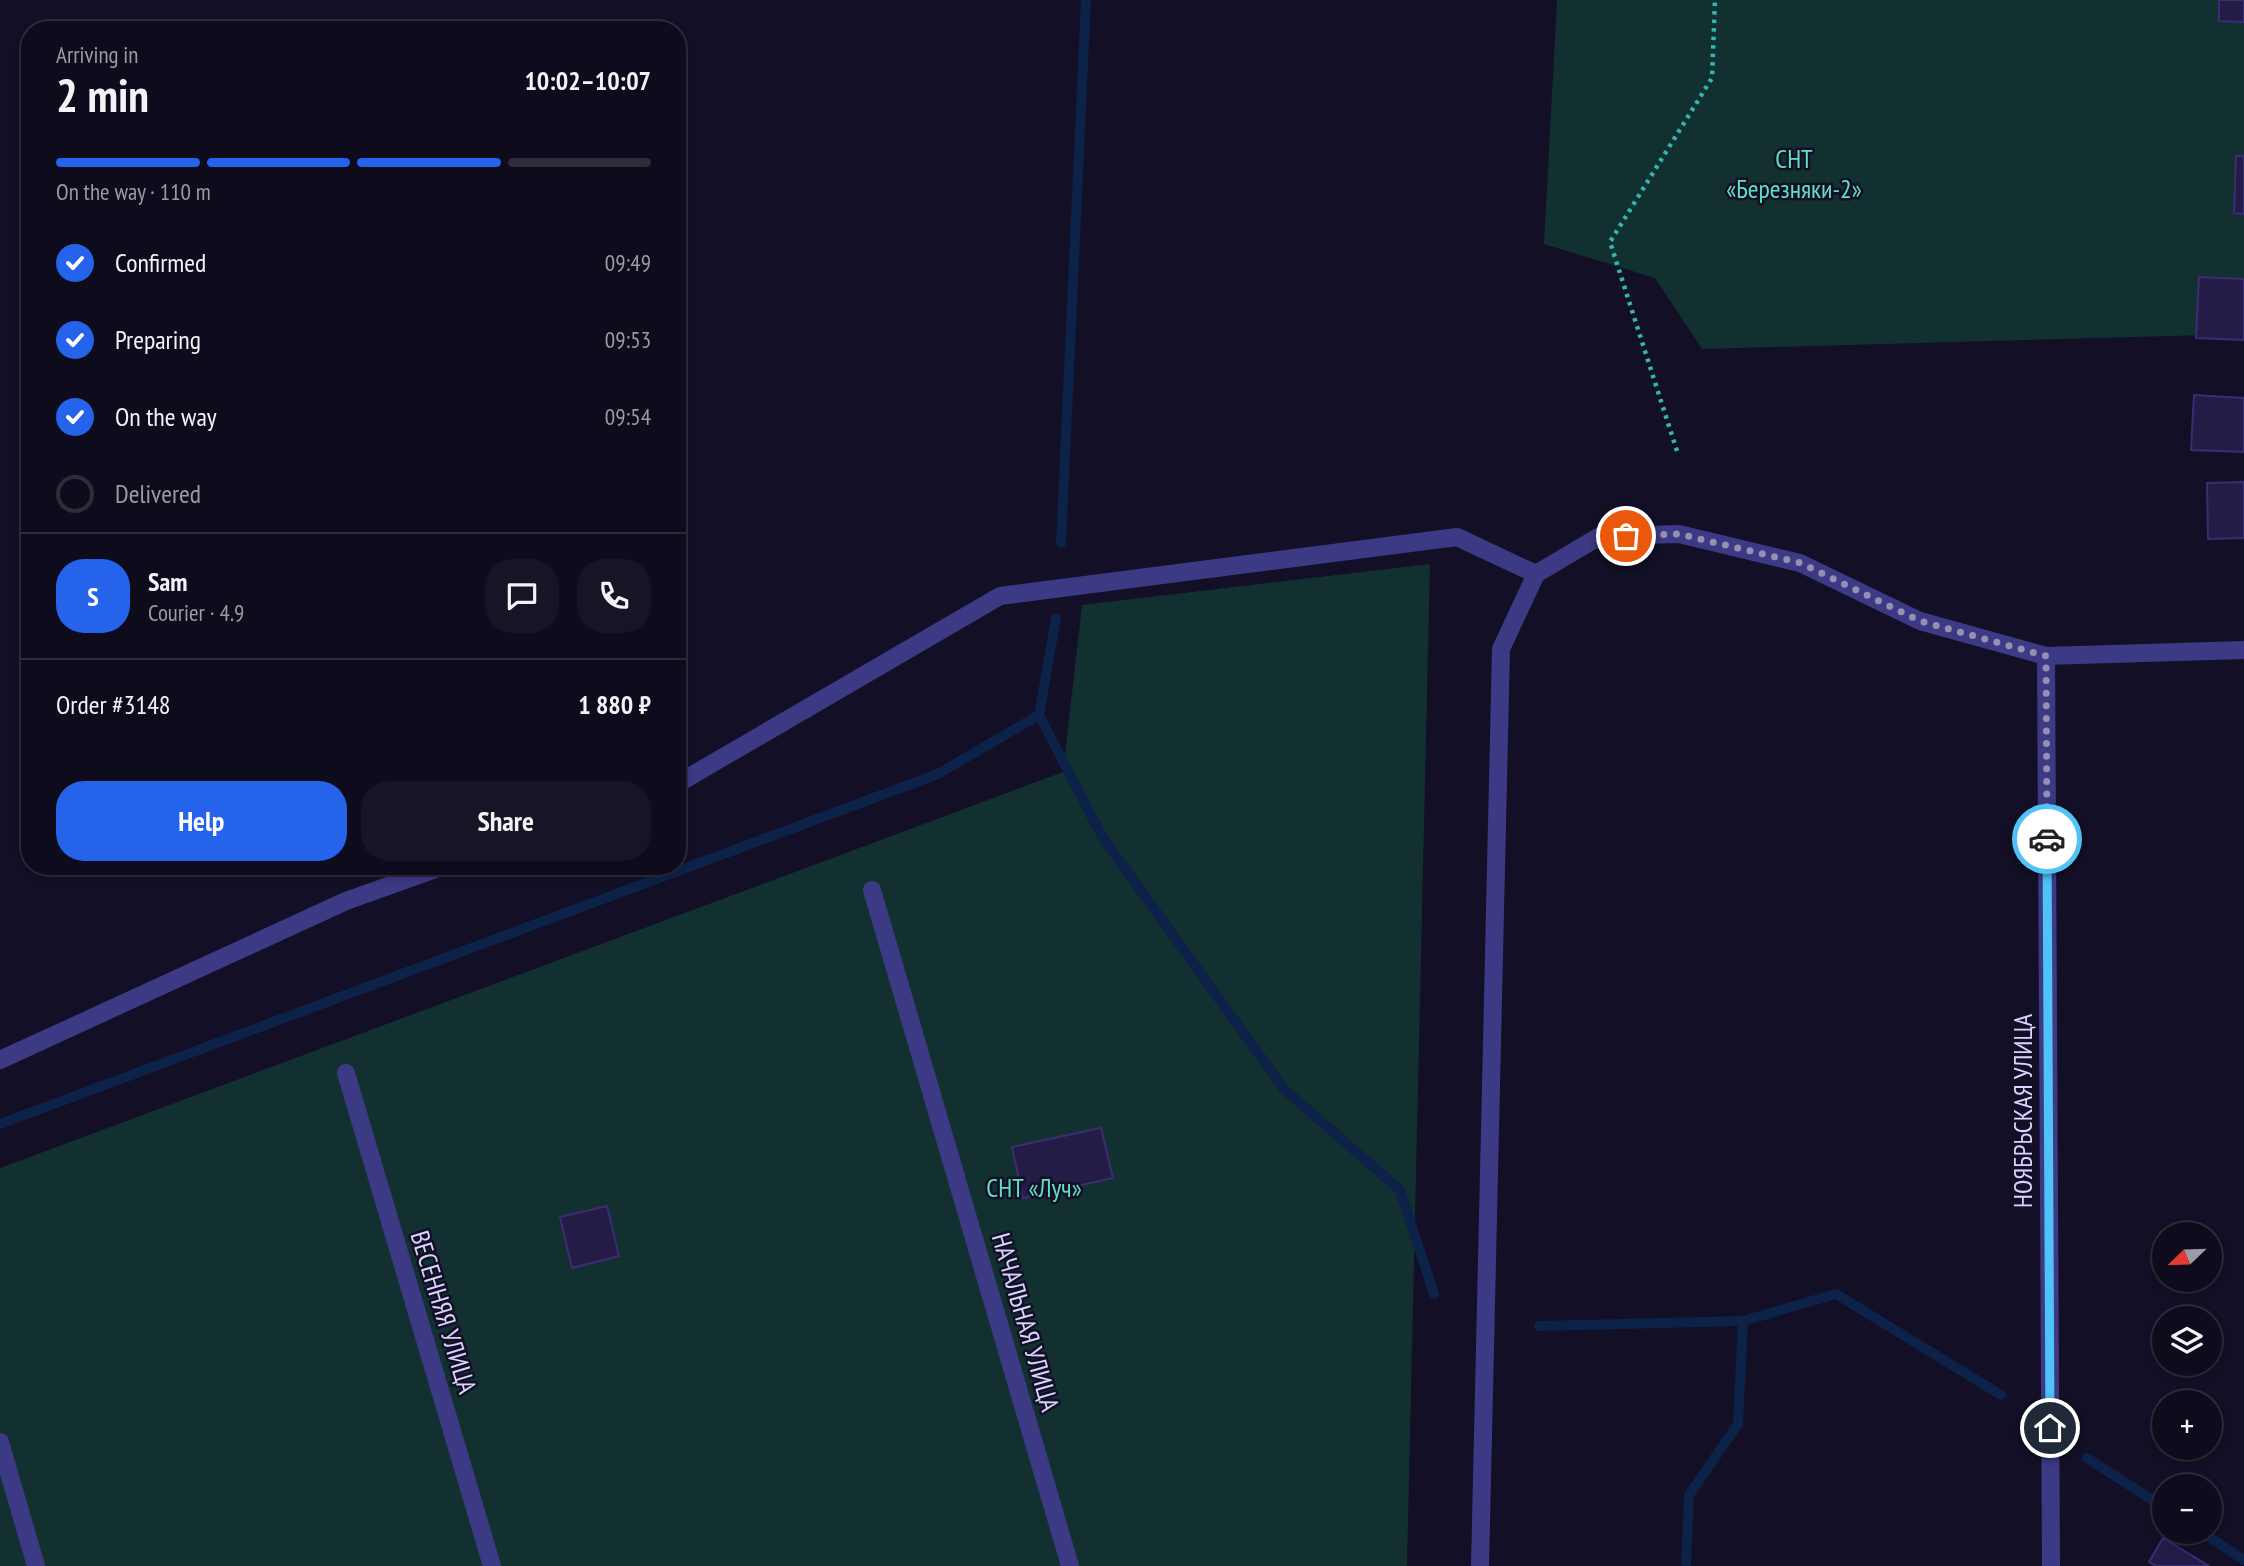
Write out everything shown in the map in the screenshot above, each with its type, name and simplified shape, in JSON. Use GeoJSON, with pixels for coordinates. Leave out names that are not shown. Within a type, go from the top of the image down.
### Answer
{"type":"FeatureCollection","features":[{"type":"Feature","properties":{"kind":"street"},"geometry":{"type":"LineString","coordinates":[[1480,1566],[1501,649],[1536,574],[1600,537],[1679,534],[1801,563],[1920,621],[2046,656],[2244,650]]}},
{"type":"Feature","properties":{"kind":"street"},"geometry":{"type":"LineString","coordinates":[[686,779],[1000,596],[1457,537],[1536,574]]}},
{"type":"Feature","properties":{"kind":"street","name":"НОЯБРЬСКАЯ УЛИЦА"},"geometry":{"type":"LineString","coordinates":[[2046,656],[2051,1566]]}},
{"type":"Feature","properties":{"kind":"street"},"geometry":{"type":"LineString","coordinates":[[0,1060],[346,901],[419,875]]}},
{"type":"Feature","properties":{"kind":"street","name":"НАЧАЛЬНАЯ УЛИЦА"},"geometry":{"type":"LineString","coordinates":[[872,890],[1070,1566]]}},
{"type":"Feature","properties":{"kind":"street","name":"ВЕСЕННЯЯ УЛИЦА"},"geometry":{"type":"LineString","coordinates":[[346,1073],[492,1566]]}},
{"type":"Feature","properties":{"kind":"street"},"geometry":{"type":"LineString","coordinates":[[0,1441],[36,1566]]}},
{"type":"Feature","properties":{"kind":"path"},"geometry":{"type":"LineString","coordinates":[[1677,451],[1610,242],[1712,78],[1715,0]]}},
{"type":"Feature","properties":{"kind":"green space","name":"СНТ «Березняки-2»"},"geometry":{"type":"Polygon","coordinates":[[[1557,0],[2244,0],[2244,334],[1702,349],[1655,278],[1544,244],[1557,0]]]}},
{"type":"Feature","properties":{"kind":"green space","name":"СНТ «Луч»"},"geometry":{"type":"Polygon","coordinates":[[[1430,564],[1407,1566],[0,1566],[0,1168],[1063,772],[1082,605],[1430,564]]]}},
{"type":"Feature","properties":{"kind":"building"},"geometry":{"type":"Polygon","coordinates":[[[2219,0],[2244,0],[2244,22],[2219,21],[2219,0]]]}},
{"type":"Feature","properties":{"kind":"building"},"geometry":{"type":"Polygon","coordinates":[[[2236,156],[2244,156],[2244,214],[2234,213],[2236,156]]]}},
{"type":"Feature","properties":{"kind":"building"},"geometry":{"type":"Polygon","coordinates":[[[2199,277],[2244,279],[2244,340],[2196,338],[2199,277]]]}},
{"type":"Feature","properties":{"kind":"building"},"geometry":{"type":"Polygon","coordinates":[[[2194,395],[2244,398],[2244,452],[2191,450],[2194,395]]]}},
{"type":"Feature","properties":{"kind":"building"},"geometry":{"type":"Polygon","coordinates":[[[2244,482],[2244,538],[2208,539],[2207,483],[2244,482]]]}},
{"type":"Feature","properties":{"kind":"building"},"geometry":{"type":"Polygon","coordinates":[[[1101,1128],[1113,1178],[1023,1198],[1012,1147],[1101,1128]]]}},
{"type":"Feature","properties":{"kind":"building"},"geometry":{"type":"Polygon","coordinates":[[[607,1206],[619,1256],[572,1268],[560,1217],[607,1206]]]}},
{"type":"Feature","properties":{"kind":"building"},"geometry":{"type":"Polygon","coordinates":[[[2160,1544],[2173,1544],[2209,1566],[2156,1566],[2149,1562],[2160,1544]]]}},
{"type":"Feature","properties":{"kind":"waterway"},"geometry":{"type":"LineString","coordinates":[[1061,543],[1086,0]]}},
{"type":"Feature","properties":{"kind":"waterway"},"geometry":{"type":"LineString","coordinates":[[686,868],[938,774],[1039,715],[1056,618]]}},
{"type":"Feature","properties":{"kind":"waterway"},"geometry":{"type":"LineString","coordinates":[[1039,715],[1103,838],[1284,1089],[1400,1190],[1434,1294]]}},
{"type":"Feature","properties":{"kind":"waterway"},"geometry":{"type":"LineString","coordinates":[[0,1124],[667,875]]}},
{"type":"Feature","properties":{"kind":"waterway"},"geometry":{"type":"LineString","coordinates":[[1539,1326],[1743,1321],[1836,1294],[2001,1395]]}},
{"type":"Feature","properties":{"kind":"waterway"},"geometry":{"type":"LineString","coordinates":[[1686,1566],[1689,1495],[1738,1424],[1743,1321]]}},
{"type":"Feature","properties":{"kind":"waterway"},"geometry":{"type":"LineString","coordinates":[[2087,1458],[2152,1500]]}},
{"type":"Feature","properties":{"kind":"waterway"},"geometry":{"type":"LineString","coordinates":[[2220,1544],[2244,1560]]}},
{"type":"Feature","properties":{"kind":"way so far"},"geometry":{"type":"LineString","coordinates":[[1626,536],[1679,534],[1801,563],[1920,621],[2046,656],[2047,839]]}},
{"type":"Feature","properties":{"kind":"route"},"geometry":{"type":"LineString","coordinates":[[2047,839],[2050,1428]]}}]}
